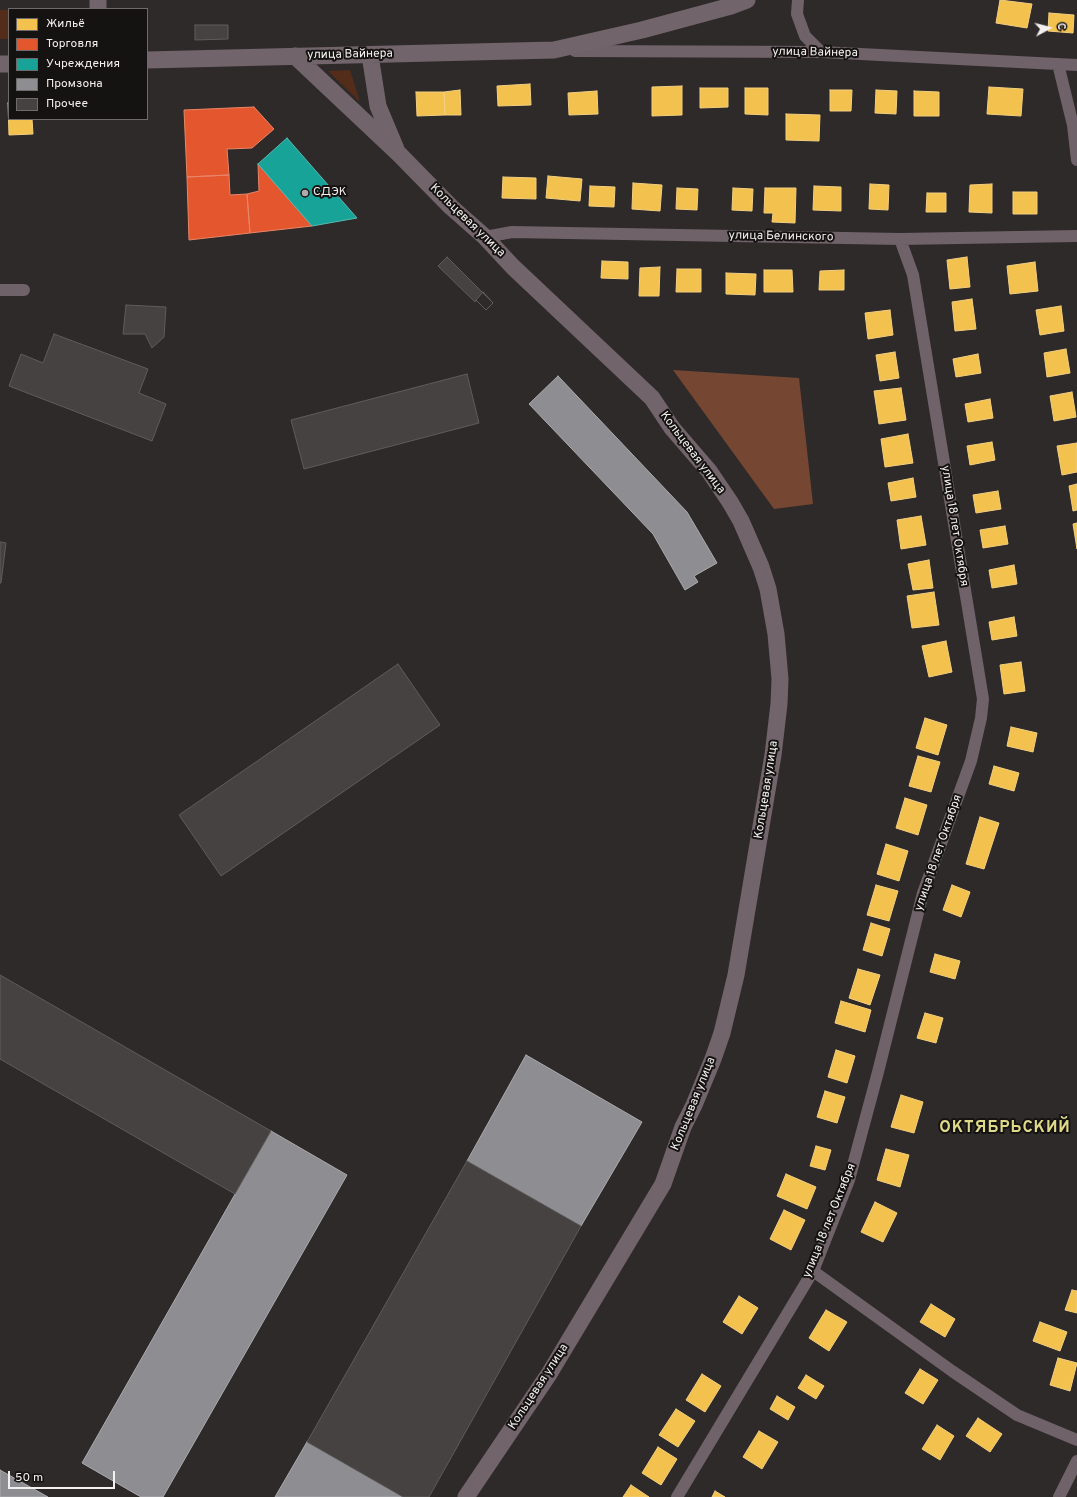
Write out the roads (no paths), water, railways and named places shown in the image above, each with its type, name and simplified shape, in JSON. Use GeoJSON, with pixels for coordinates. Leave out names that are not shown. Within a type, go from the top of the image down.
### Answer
{"type":"FeatureCollection","features":[{"type":"Feature","properties":{"kind":"street","name":"улица Вайнера"},"geometry":{"type":"LineString","coordinates":[[554,50],[650,28],[731,6],[747,0]]}},
{"type":"Feature","properties":{"kind":"street"},"geometry":{"type":"LineString","coordinates":[[798,0],[797,14],[805,36],[821,52]]}},
{"type":"Feature","properties":{"kind":"street","name":"улица Вайнера"},"geometry":{"type":"LineString","coordinates":[[148,60],[554,50],[821,52],[1077,65]]}},
{"type":"Feature","properties":{"kind":"street","name":"Кольцевая улица"},"geometry":{"type":"LineString","coordinates":[[370,55],[378,106],[399,154]]}},
{"type":"Feature","properties":{"kind":"street","name":"Кольцевая улица"},"geometry":{"type":"LineString","coordinates":[[295,56],[399,154],[451,207],[485,237],[513,267],[652,398],[672,428],[708,471],[741,521],[763,574],[768,589],[774,619],[780,679],[779,704],[773,755],[730,1004],[713,1059],[683,1127],[663,1184],[549,1374],[466,1497]]}},
{"type":"Feature","properties":{"kind":"street"},"geometry":{"type":"LineString","coordinates":[[1058,64],[1073,125],[1077,160]]}},
{"type":"Feature","properties":{"kind":"street","name":"улица Белинского"},"geometry":{"type":"LineString","coordinates":[[485,237],[512,232],[900,239],[1077,236]]}},
{"type":"Feature","properties":{"kind":"street","name":"улица 18 лет Октября"},"geometry":{"type":"LineString","coordinates":[[677,1497],[813,1271],[849,1180],[923,893],[971,761],[981,718],[982,699],[912,276],[900,239]]}},
{"type":"Feature","properties":{"kind":"street"},"geometry":{"type":"LineString","coordinates":[[0,290],[24,290]]}},
{"type":"Feature","properties":{"kind":"street"},"geometry":{"type":"LineString","coordinates":[[813,1271],[1016,1416],[1077,1440]]}},
{"type":"Feature","properties":{"kind":"street"},"geometry":{"type":"LineString","coordinates":[[1059,1497],[1077,1461]]}},
{"type":"Feature","properties":{"kind":"place","name":"СДЭК"},"geometry":{"type":"Point","coordinates":[305,193]}},
{"type":"Feature","properties":{"kind":"district","name":"ОКТЯБРЬСКИЙ"},"geometry":{"type":"Point","coordinates":[1005,1129]}}]}
